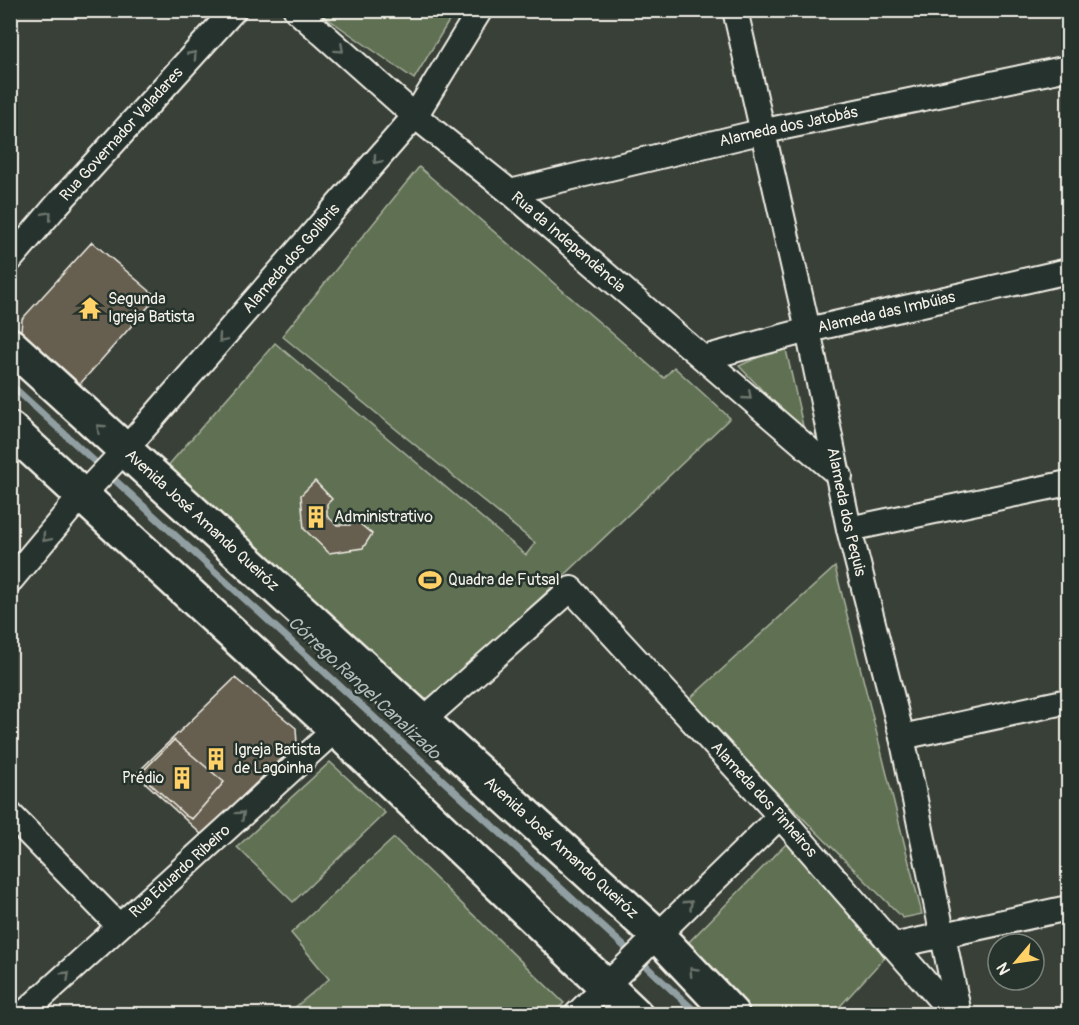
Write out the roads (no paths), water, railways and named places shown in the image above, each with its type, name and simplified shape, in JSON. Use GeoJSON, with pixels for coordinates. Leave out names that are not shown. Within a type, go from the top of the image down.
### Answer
{"type":"FeatureCollection","features":[{"type":"Feature","properties":{"kind":"main road","name":"Avenida José Amando Queiróz"},"geometry":{"type":"LineString","coordinates":[[10,345],[121,455],[421,722],[732,1014]]}},
{"type":"Feature","properties":{"kind":"main road"},"geometry":{"type":"LineString","coordinates":[[10,429],[84,493],[331,733],[609,993],[635,1014]]}},
{"type":"Feature","properties":{"kind":"street","name":"Rua Governador Valadares"},"geometry":{"type":"LineString","coordinates":[[10,260],[234,10]]}},
{"type":"Feature","properties":{"kind":"street","name":"Rua da Independência"},"geometry":{"type":"LineString","coordinates":[[296,10],[415,116],[510,192],[840,476]]}},
{"type":"Feature","properties":{"kind":"street","name":"Alameda dos Golibris"},"geometry":{"type":"LineString","coordinates":[[10,581],[84,493],[121,455],[415,116],[480,10]]}},
{"type":"Feature","properties":{"kind":"street","name":"Alameda dos Pequis"},"geometry":{"type":"LineString","coordinates":[[735,10],[760,132],[808,330],[840,476],[849,529],[902,737],[945,935],[959,1014]]}},
{"type":"Feature","properties":{"kind":"street","name":"Alameda dos Jatobás"},"geometry":{"type":"LineString","coordinates":[[510,192],[760,132],[1068,68]]}},
{"type":"Feature","properties":{"kind":"street","name":"Alameda das Imbúias"},"geometry":{"type":"LineString","coordinates":[[704,358],[808,330],[1068,271]]}},
{"type":"Feature","properties":{"kind":"street"},"geometry":{"type":"LineString","coordinates":[[10,444],[84,493]]}},
{"type":"Feature","properties":{"kind":"street"},"geometry":{"type":"LineString","coordinates":[[849,529],[1068,483]]}},
{"type":"Feature","properties":{"kind":"street","name":"Alameda dos Pinheiros"},"geometry":{"type":"LineString","coordinates":[[421,722],[571,589],[780,816],[953,1014]]}},
{"type":"Feature","properties":{"kind":"street"},"geometry":{"type":"LineString","coordinates":[[902,737],[1068,701]]}},
{"type":"Feature","properties":{"kind":"street","name":"Rua Eduardo Ribeiro"},"geometry":{"type":"LineString","coordinates":[[24,1014],[331,733]]}},
{"type":"Feature","properties":{"kind":"street"},"geometry":{"type":"LineString","coordinates":[[10,814],[119,926]]}},
{"type":"Feature","properties":{"kind":"street"},"geometry":{"type":"LineString","coordinates":[[577,1014],[609,993],[652,940],[780,816]]}},
{"type":"Feature","properties":{"kind":"street"},"geometry":{"type":"LineString","coordinates":[[893,946],[1068,908]]}},
{"type":"Feature","properties":{"kind":"waterway","name":"Córrego Rangel Canalizado"},"geometry":{"type":"LineString","coordinates":[[10,384],[698,1014]]}},
{"type":"Feature","properties":{"kind":"place","name":"Segunda Igreja Batista"},"geometry":{"type":"Point","coordinates":[90,308]}},
{"type":"Feature","properties":{"kind":"place","name":"Administrativo"},"geometry":{"type":"Point","coordinates":[316,517]}},
{"type":"Feature","properties":{"kind":"place","name":"Quadra de Futsal"},"geometry":{"type":"Point","coordinates":[430,580]}},
{"type":"Feature","properties":{"kind":"place","name":"Igreja Batista de Lagoinha"},"geometry":{"type":"Point","coordinates":[216,759]}},
{"type":"Feature","properties":{"kind":"place","name":"Prédio"},"geometry":{"type":"Point","coordinates":[182,778]}}]}
